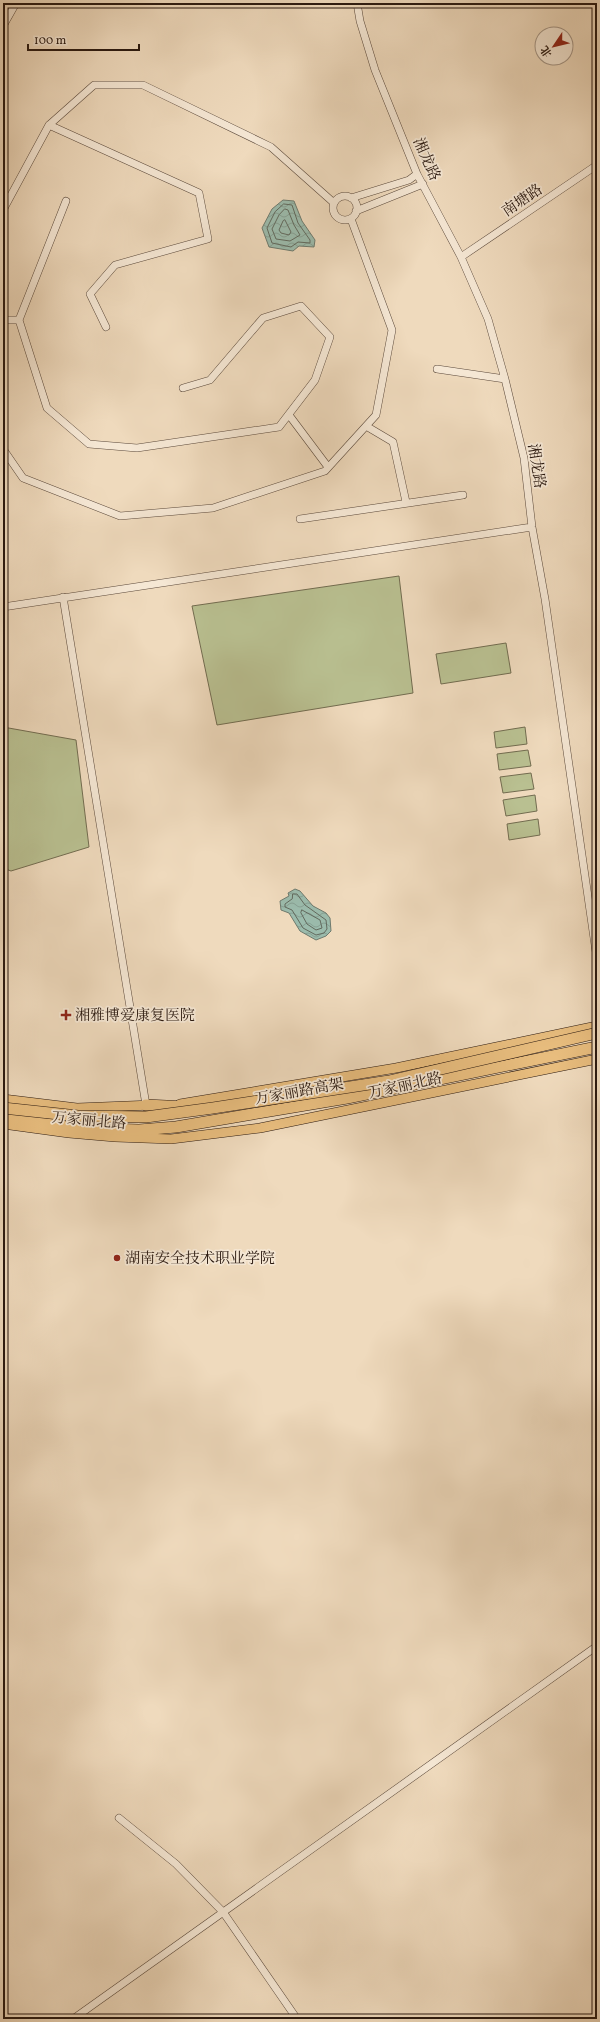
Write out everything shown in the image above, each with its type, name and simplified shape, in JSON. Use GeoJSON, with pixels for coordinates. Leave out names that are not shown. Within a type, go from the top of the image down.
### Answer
{"type":"FeatureCollection","features":[{"type":"Feature","properties":{"kind":"highway","name":"万家丽路高架"},"geometry":{"type":"LineString","coordinates":[[3,1108],[78,1116],[146,1117],[214,1108],[390,1080],[597,1033]]}},
{"type":"Feature","properties":{"kind":"highway","name":"万家丽路高架"},"geometry":{"type":"LineString","coordinates":[[3,1117],[74,1128],[140,1130],[176,1127],[347,1098],[597,1047]]}},
{"type":"Feature","properties":{"kind":"highway"},"geometry":{"type":"LineString","coordinates":[[146,1105],[187,1107],[506,1054]]}},
{"type":"Feature","properties":{"kind":"main road","name":"万家丽北路"},"geometry":{"type":"LineString","coordinates":[[3,1099],[77,1108],[185,1104],[396,1068],[597,1026]]}},
{"type":"Feature","properties":{"kind":"main road","name":"万家丽北路"},"geometry":{"type":"LineString","coordinates":[[3,1124],[84,1135],[171,1139],[268,1126],[597,1059]]}},
{"type":"Feature","properties":{"kind":"street"},"geometry":{"type":"LineString","coordinates":[[3,26],[16,3]]}},
{"type":"Feature","properties":{"kind":"street","name":"湘龙路"},"geometry":{"type":"LineString","coordinates":[[356,3],[375,70],[417,174],[461,257],[488,320],[505,379],[524,458],[532,527],[545,599],[597,959]]}},
{"type":"Feature","properties":{"kind":"street"},"geometry":{"type":"LineString","coordinates":[[3,210],[49,125],[94,85],[143,85],[272,147],[334,203]]}},
{"type":"Feature","properties":{"kind":"street"},"geometry":{"type":"LineString","coordinates":[[49,125],[199,193],[208,239],[115,265],[90,294],[106,327]]}},
{"type":"Feature","properties":{"kind":"street","name":"南塘路"},"geometry":{"type":"LineString","coordinates":[[461,257],[597,165]]}},
{"type":"Feature","properties":{"kind":"street"},"geometry":{"type":"LineString","coordinates":[[351,219],[343,220],[336,216],[333,209],[334,203],[342,196],[351,198],[409,180],[417,174]]}},
{"type":"Feature","properties":{"kind":"street"},"geometry":{"type":"LineString","coordinates":[[356,211],[423,184]]}},
{"type":"Feature","properties":{"kind":"street"},"geometry":{"type":"LineString","coordinates":[[351,198],[356,203],[356,211],[351,219]]}},
{"type":"Feature","properties":{"kind":"street"},"geometry":{"type":"LineString","coordinates":[[66,201],[19,320],[47,408],[89,444],[137,448],[279,427],[315,380],[330,337],[301,306],[264,318],[210,380],[183,388]]}},
{"type":"Feature","properties":{"kind":"street"},"geometry":{"type":"LineString","coordinates":[[3,449],[23,478],[120,516],[213,508],[325,471],[376,415],[392,330],[351,219]]}},
{"type":"Feature","properties":{"kind":"street"},"geometry":{"type":"LineString","coordinates":[[3,320],[19,320]]}},
{"type":"Feature","properties":{"kind":"street"},"geometry":{"type":"LineString","coordinates":[[437,369],[505,379]]}},
{"type":"Feature","properties":{"kind":"street"},"geometry":{"type":"LineString","coordinates":[[289,415],[328,467]]}},
{"type":"Feature","properties":{"kind":"street"},"geometry":{"type":"LineString","coordinates":[[366,426],[392,442],[406,502]]}},
{"type":"Feature","properties":{"kind":"street"},"geometry":{"type":"LineString","coordinates":[[300,519],[406,502],[463,495]]}},
{"type":"Feature","properties":{"kind":"street"},"geometry":{"type":"LineString","coordinates":[[3,607],[532,527]]}},
{"type":"Feature","properties":{"kind":"street"},"geometry":{"type":"LineString","coordinates":[[63,597],[146,1105]]}},
{"type":"Feature","properties":{"kind":"street"},"geometry":{"type":"LineString","coordinates":[[73,2019],[597,1646]]}},
{"type":"Feature","properties":{"kind":"street"},"geometry":{"type":"LineString","coordinates":[[119,1818],[176,1864],[224,1912],[296,2019]]}},
{"type":"Feature","properties":{"kind":"green space"},"geometry":{"type":"Polygon","coordinates":[[[399,576],[413,693],[217,725],[192,606],[399,576]]]}},
{"type":"Feature","properties":{"kind":"green space"},"geometry":{"type":"Polygon","coordinates":[[[506,643],[511,673],[441,684],[436,654],[506,643]]]}},
{"type":"Feature","properties":{"kind":"green space"},"geometry":{"type":"Polygon","coordinates":[[[3,727],[76,740],[89,847],[11,871],[3,868],[3,727]]]}},
{"type":"Feature","properties":{"kind":"green space"},"geometry":{"type":"Polygon","coordinates":[[[525,727],[527,744],[496,748],[494,732],[525,727]]]}},
{"type":"Feature","properties":{"kind":"green space"},"geometry":{"type":"Polygon","coordinates":[[[528,750],[531,766],[499,770],[497,754],[528,750]]]}},
{"type":"Feature","properties":{"kind":"green space"},"geometry":{"type":"Polygon","coordinates":[[[531,773],[534,789],[503,793],[500,777],[531,773]]]}},
{"type":"Feature","properties":{"kind":"green space"},"geometry":{"type":"Polygon","coordinates":[[[535,795],[537,811],[506,816],[503,800],[535,795]]]}},
{"type":"Feature","properties":{"kind":"green space"},"geometry":{"type":"Polygon","coordinates":[[[538,819],[540,835],[509,840],[507,824],[538,819]]]}},
{"type":"Feature","properties":{"kind":"water"},"geometry":{"type":"Polygon","coordinates":[[[283,200],[294,201],[302,221],[315,240],[314,247],[299,246],[293,251],[269,247],[262,228],[272,209],[283,200]]]}},
{"type":"Feature","properties":{"kind":"water"},"geometry":{"type":"Polygon","coordinates":[[[295,889],[300,891],[313,906],[326,913],[330,918],[331,931],[326,936],[316,940],[300,931],[289,913],[281,910],[280,901],[289,896],[288,893],[295,889]]]}},
{"type":"Feature","properties":{"kind":"place","name":"湘雅博爱康复医院"},"geometry":{"type":"Point","coordinates":[66,1015]}},
{"type":"Feature","properties":{"kind":"place","name":"湖南安全技术职业学院"},"geometry":{"type":"Point","coordinates":[117,1258]}}]}
